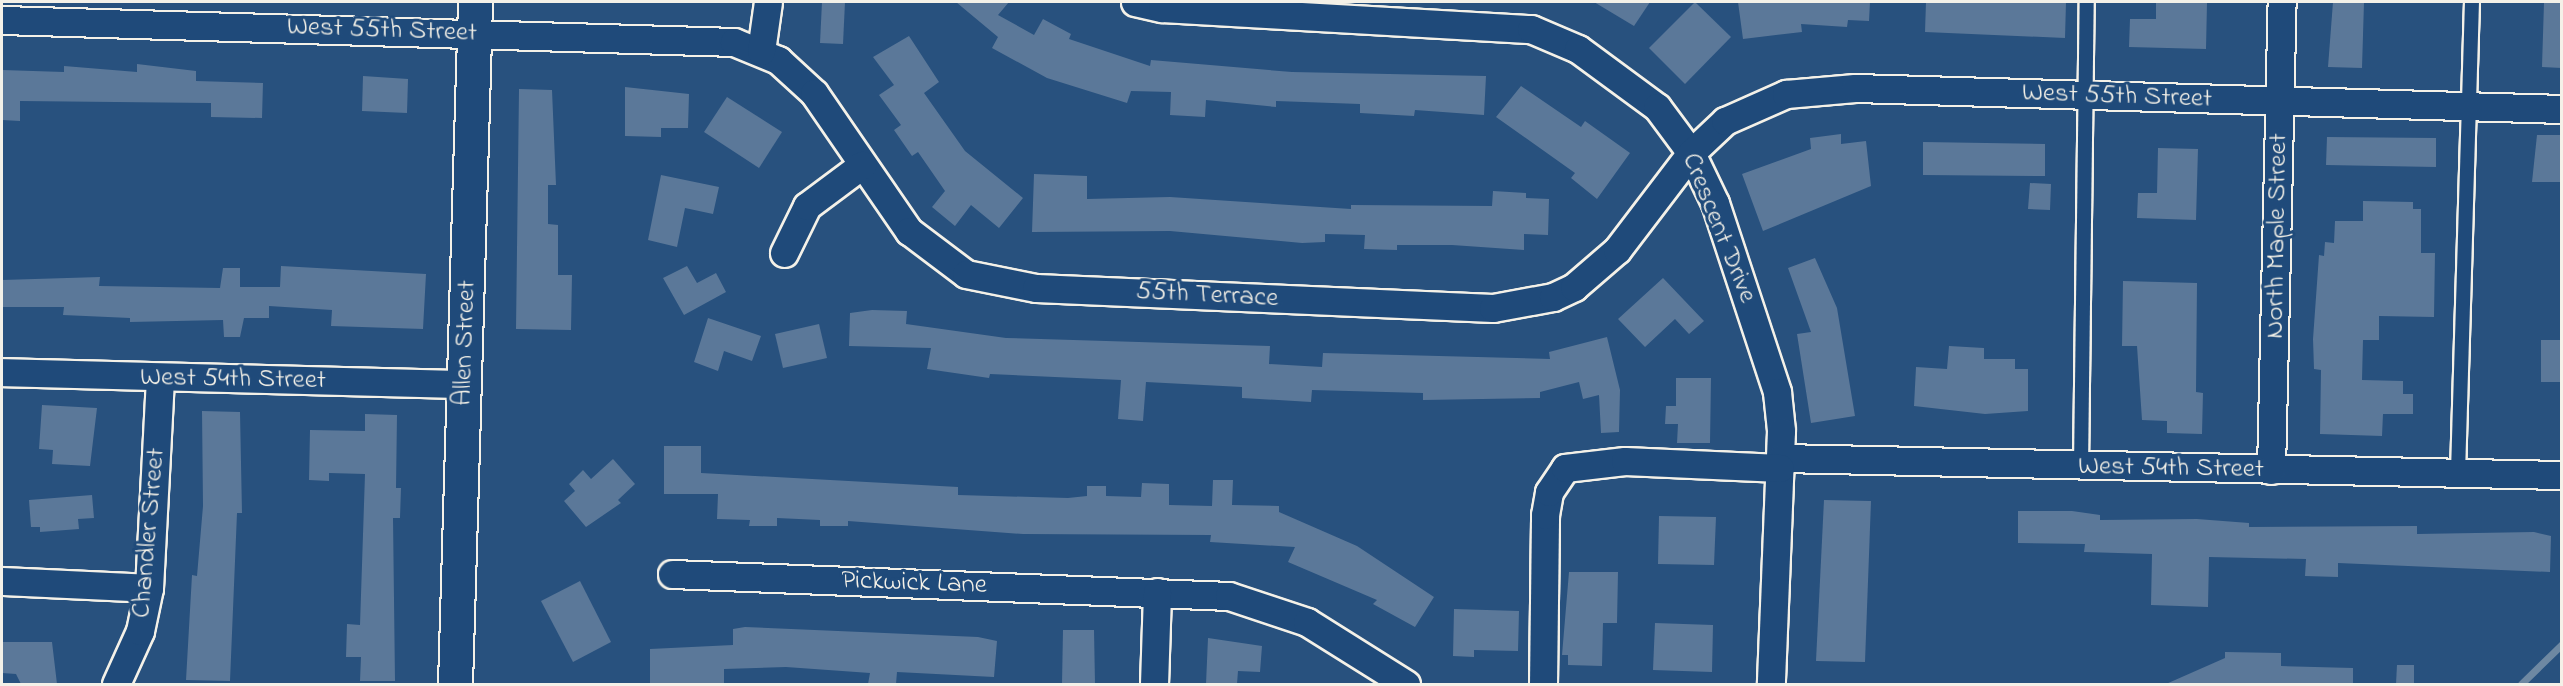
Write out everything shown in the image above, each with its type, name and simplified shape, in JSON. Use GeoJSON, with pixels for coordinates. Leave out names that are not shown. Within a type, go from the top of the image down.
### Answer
{"type":"FeatureCollection","features":[{"type":"Feature","properties":{"kind":"street"},"geometry":{"type":"LineString","coordinates":[[761,51],[768,2]]}},
{"type":"Feature","properties":{"kind":"street","name":"Crescent Drive"},"geometry":{"type":"LineString","coordinates":[[1135,2],[1531,29],[1578,49],[1657,108],[1691,153],[1738,263],[1771,366],[1780,463],[1771,684]]}},
{"type":"Feature","properties":{"kind":"street","name":"North Maple Street"},"geometry":{"type":"LineString","coordinates":[[2271,470],[2282,2]]}},
{"type":"Feature","properties":{"kind":"street","name":"West 55th Street"},"geometry":{"type":"LineString","coordinates":[[2,20],[475,17],[671,38],[734,42],[761,51]]}},
{"type":"Feature","properties":{"kind":"street","name":"Allen Street"},"geometry":{"type":"LineString","coordinates":[[455,684],[475,17]]}},
{"type":"Feature","properties":{"kind":"street","name":"55th Terrace"},"geometry":{"type":"LineString","coordinates":[[761,51],[814,93],[861,165],[923,246],[945,263],[994,284],[1493,308],[1553,297],[1588,276],[1617,250],[1691,153]]}},
{"type":"Feature","properties":{"kind":"street","name":"West 55th Street"},"geometry":{"type":"LineString","coordinates":[[1691,153],[1747,108],[1809,90],[2086,95],[2562,109]]}},
{"type":"Feature","properties":{"kind":"street"},"geometry":{"type":"LineString","coordinates":[[784,253],[807,206],[861,165]]}},
{"type":"Feature","properties":{"kind":"street","name":"West 54th Street"},"geometry":{"type":"LineString","coordinates":[[2,372],[464,384]]}},
{"type":"Feature","properties":{"kind":"street","name":"Chandler Street"},"geometry":{"type":"LineString","coordinates":[[116,684],[140,631],[149,588],[160,377]]}},
{"type":"Feature","properties":{"kind":"street","name":"West 54th Street"},"geometry":{"type":"LineString","coordinates":[[1543,684],[1545,515],[1549,492],[1565,468],[1626,461],[2562,475]]}},
{"type":"Feature","properties":{"kind":"street","name":"Pickwick Lane"},"geometry":{"type":"LineString","coordinates":[[672,574],[1157,592],[1257,602],[1307,622],[1406,684]]}},
{"type":"Feature","properties":{"kind":"street"},"geometry":{"type":"LineString","coordinates":[[2,581],[149,588]]}},
{"type":"Feature","properties":{"kind":"street"},"geometry":{"type":"LineString","coordinates":[[1154,684],[1157,592]]}},
{"type":"Feature","properties":{"kind":"lane"},"geometry":{"type":"LineString","coordinates":[[2081,467],[2087,2]]}},
{"type":"Feature","properties":{"kind":"lane"},"geometry":{"type":"LineString","coordinates":[[2458,473],[2472,2]]}},
{"type":"Feature","properties":{"kind":"building"},"geometry":{"type":"Polygon","coordinates":[[[822,2],[845,2],[843,44],[820,43],[822,2]]]}},
{"type":"Feature","properties":{"kind":"building"},"geometry":{"type":"Polygon","coordinates":[[[956,2],[1009,2],[998,15],[1034,35],[1043,19],[1071,34],[1069,39],[1150,66],[1151,60],[1292,72],[1486,76],[1484,115],[1415,110],[1414,116],[1360,113],[1360,104],[1276,101],[1276,107],[1206,100],[1205,117],[1170,115],[1171,92],[1131,91],[1127,103],[1047,78],[992,48],[998,37],[956,2]]]}},
{"type":"Feature","properties":{"kind":"building"},"geometry":{"type":"Polygon","coordinates":[[[1594,2],[1650,2],[1634,26],[1594,2]]]}},
{"type":"Feature","properties":{"kind":"building"},"geometry":{"type":"Polygon","coordinates":[[[1695,2],[1731,37],[1685,84],[1649,48],[1695,2]]]}},
{"type":"Feature","properties":{"kind":"building"},"geometry":{"type":"Polygon","coordinates":[[[1738,2],[1870,2],[1869,21],[1848,20],[1847,27],[1801,24],[1802,32],[1743,39],[1738,2]]]}},
{"type":"Feature","properties":{"kind":"building"},"geometry":{"type":"Polygon","coordinates":[[[1926,2],[2066,2],[2065,38],[1925,32],[1926,2]]]}},
{"type":"Feature","properties":{"kind":"building"},"geometry":{"type":"Polygon","coordinates":[[[2156,2],[2207,3],[2206,49],[2129,47],[2130,19],[2156,19],[2156,2]]]}},
{"type":"Feature","properties":{"kind":"building"},"geometry":{"type":"Polygon","coordinates":[[[2333,2],[2364,2],[2362,68],[2328,67],[2333,2]]]}},
{"type":"Feature","properties":{"kind":"building"},"geometry":{"type":"Polygon","coordinates":[[[2544,2],[2562,2],[2562,68],[2542,67],[2544,2]]]}},
{"type":"Feature","properties":{"kind":"building"},"geometry":{"type":"Polygon","coordinates":[[[909,36],[939,82],[924,93],[965,151],[1023,198],[999,228],[971,205],[955,226],[932,207],[945,191],[918,152],[912,156],[894,130],[901,125],[879,95],[894,85],[873,57],[909,36]]]}},
{"type":"Feature","properties":{"kind":"building"},"geometry":{"type":"Polygon","coordinates":[[[137,64],[196,71],[196,81],[263,83],[262,118],[211,117],[211,103],[20,101],[20,121],[2,120],[2,70],[64,72],[64,66],[137,72],[137,64]]]}},
{"type":"Feature","properties":{"kind":"building"},"geometry":{"type":"Polygon","coordinates":[[[363,76],[408,79],[407,113],[362,111],[363,76]]]}},
{"type":"Feature","properties":{"kind":"building"},"geometry":{"type":"Polygon","coordinates":[[[1521,86],[1581,127],[1585,121],[1630,153],[1597,199],[1571,178],[1575,173],[1496,117],[1521,86]]]}},
{"type":"Feature","properties":{"kind":"building"},"geometry":{"type":"Polygon","coordinates":[[[625,87],[689,94],[688,128],[661,128],[661,137],[625,136],[625,87]]]}},
{"type":"Feature","properties":{"kind":"building"},"geometry":{"type":"Polygon","coordinates":[[[519,89],[552,90],[556,185],[548,185],[548,224],[558,225],[558,275],[572,275],[571,330],[516,329],[519,89]]]}},
{"type":"Feature","properties":{"kind":"building"},"geometry":{"type":"Polygon","coordinates":[[[727,97],[782,132],[759,168],[704,132],[727,97]]]}},
{"type":"Feature","properties":{"kind":"building"},"geometry":{"type":"Polygon","coordinates":[[[1841,134],[1841,144],[1866,141],[1871,186],[1763,231],[1742,174],[1811,149],[1810,138],[1841,134]]]}},
{"type":"Feature","properties":{"kind":"building"},"geometry":{"type":"Polygon","coordinates":[[[2537,135],[2562,135],[2562,182],[2532,182],[2537,135]]]}},
{"type":"Feature","properties":{"kind":"building"},"geometry":{"type":"Polygon","coordinates":[[[2327,137],[2436,138],[2436,167],[2326,165],[2327,137]]]}},
{"type":"Feature","properties":{"kind":"building"},"geometry":{"type":"Polygon","coordinates":[[[1923,142],[2045,144],[2045,176],[1923,175],[1923,142]]]}},
{"type":"Feature","properties":{"kind":"building"},"geometry":{"type":"Polygon","coordinates":[[[2158,148],[2198,149],[2196,220],[2137,218],[2138,193],[2157,193],[2158,148]]]}},
{"type":"Feature","properties":{"kind":"building"},"geometry":{"type":"Polygon","coordinates":[[[1034,174],[1087,176],[1087,199],[1170,197],[1351,209],[1351,205],[1492,206],[1493,191],[1526,193],[1526,198],[1549,199],[1548,235],[1524,234],[1524,250],[1452,245],[1397,245],[1397,250],[1364,249],[1365,235],[1325,234],[1325,242],[1302,243],[1170,231],[1032,232],[1034,174]]]}},
{"type":"Feature","properties":{"kind":"building"},"geometry":{"type":"Polygon","coordinates":[[[661,175],[719,187],[713,214],[685,208],[677,247],[648,240],[661,175]]]}},
{"type":"Feature","properties":{"kind":"building"},"geometry":{"type":"Polygon","coordinates":[[[2030,183],[2051,184],[2050,210],[2028,209],[2030,183]]]}},
{"type":"Feature","properties":{"kind":"building"},"geometry":{"type":"Polygon","coordinates":[[[2363,201],[2413,202],[2413,209],[2421,209],[2421,253],[2435,253],[2434,317],[2379,316],[2379,340],[2363,340],[2362,380],[2403,381],[2403,394],[2413,394],[2413,414],[2383,414],[2382,436],[2320,434],[2321,370],[2314,369],[2313,339],[2319,255],[2324,256],[2325,242],[2334,243],[2335,221],[2363,221],[2363,201]]]}},
{"type":"Feature","properties":{"kind":"building"},"geometry":{"type":"Polygon","coordinates":[[[1815,258],[1837,308],[1855,416],[1811,423],[1797,334],[1811,332],[1788,268],[1815,258]]]}},
{"type":"Feature","properties":{"kind":"building"},"geometry":{"type":"Polygon","coordinates":[[[281,266],[426,274],[423,329],[331,326],[332,310],[269,306],[269,318],[244,318],[240,337],[224,337],[223,320],[130,322],[130,318],[63,315],[64,307],[2,307],[2,280],[100,277],[99,286],[220,288],[223,268],[240,268],[240,287],[280,287],[281,266]]]}},
{"type":"Feature","properties":{"kind":"building"},"geometry":{"type":"Polygon","coordinates":[[[687,266],[697,283],[716,273],[726,292],[684,315],[663,278],[687,266]]]}},
{"type":"Feature","properties":{"kind":"building"},"geometry":{"type":"Polygon","coordinates":[[[1663,278],[1704,321],[1689,334],[1675,319],[1645,347],[1618,319],[1663,278]]]}},
{"type":"Feature","properties":{"kind":"building"},"geometry":{"type":"Polygon","coordinates":[[[2123,281],[2197,283],[2196,392],[2203,393],[2202,434],[2167,433],[2167,421],[2142,420],[2137,346],[2122,346],[2123,281]]]}},
{"type":"Feature","properties":{"kind":"building"},"geometry":{"type":"Polygon","coordinates":[[[872,310],[907,311],[906,324],[1006,338],[1270,346],[1269,364],[1322,367],[1323,353],[1550,359],[1549,352],[1607,337],[1620,390],[1619,432],[1601,433],[1599,395],[1583,399],[1579,382],[1540,392],[1540,398],[1423,400],[1423,393],[1312,390],[1311,402],[1242,398],[1242,387],[1146,382],[1143,421],[1118,419],[1121,380],[990,374],[989,378],[927,369],[931,348],[849,346],[850,313],[872,310]]]}},
{"type":"Feature","properties":{"kind":"building"},"geometry":{"type":"Polygon","coordinates":[[[708,318],[761,336],[752,361],[724,351],[718,371],[694,362],[708,318]]]}},
{"type":"Feature","properties":{"kind":"building"},"geometry":{"type":"Polygon","coordinates":[[[819,324],[827,358],[783,368],[775,334],[819,324]]]}},
{"type":"Feature","properties":{"kind":"building"},"geometry":{"type":"Polygon","coordinates":[[[2541,340],[2562,340],[2562,382],[2541,382],[2541,340]]]}},
{"type":"Feature","properties":{"kind":"building"},"geometry":{"type":"Polygon","coordinates":[[[1949,346],[1984,348],[1984,359],[2015,359],[2015,369],[2028,369],[2028,411],[1985,414],[1914,406],[1916,367],[1947,369],[1949,346]]]}},
{"type":"Feature","properties":{"kind":"building"},"geometry":{"type":"Polygon","coordinates":[[[1676,378],[1711,378],[1710,443],[1677,443],[1678,424],[1665,424],[1666,406],[1676,406],[1676,378]]]}},
{"type":"Feature","properties":{"kind":"building"},"geometry":{"type":"Polygon","coordinates":[[[42,405],[97,408],[90,466],[52,464],[53,450],[39,449],[42,405]]]}},
{"type":"Feature","properties":{"kind":"building"},"geometry":{"type":"Polygon","coordinates":[[[202,411],[240,412],[242,513],[237,513],[230,681],[186,680],[192,575],[197,576],[203,506],[202,411]]]}},
{"type":"Feature","properties":{"kind":"building"},"geometry":{"type":"Polygon","coordinates":[[[365,414],[397,415],[396,488],[401,488],[400,518],[393,518],[395,681],[360,681],[361,657],[346,657],[347,624],[360,625],[365,474],[329,473],[329,481],[309,480],[310,430],[365,431],[365,414]]]}},
{"type":"Feature","properties":{"kind":"building"},"geometry":{"type":"Polygon","coordinates":[[[664,446],[701,446],[701,473],[958,487],[958,495],[1068,498],[1087,496],[1087,486],[1106,486],[1106,496],[1141,497],[1142,483],[1169,484],[1169,505],[1212,506],[1213,480],[1233,480],[1232,505],[1279,506],[1279,512],[1357,546],[1434,597],[1415,627],[1373,604],[1377,600],[1288,562],[1295,547],[1210,542],[1211,535],[1023,534],[848,521],[848,526],[820,526],[820,520],[777,518],[777,526],[749,526],[750,520],[717,519],[718,494],[664,494],[664,446]]]}},
{"type":"Feature","properties":{"kind":"building"},"geometry":{"type":"Polygon","coordinates":[[[613,459],[635,484],[618,500],[621,503],[586,527],[564,501],[575,491],[569,484],[583,470],[591,479],[613,459]]]}},
{"type":"Feature","properties":{"kind":"building"},"geometry":{"type":"Polygon","coordinates":[[[92,495],[94,518],[78,519],[79,529],[40,532],[40,527],[31,527],[29,500],[92,495]]]}},
{"type":"Feature","properties":{"kind":"building"},"geometry":{"type":"Polygon","coordinates":[[[1824,500],[1871,501],[1865,662],[1816,661],[1824,500]]]}},
{"type":"Feature","properties":{"kind":"building"},"geometry":{"type":"Polygon","coordinates":[[[2018,511],[2072,511],[2100,515],[2100,520],[2197,519],[2249,523],[2249,527],[2417,526],[2417,534],[2534,532],[2551,536],[2550,572],[2338,563],[2338,577],[2305,576],[2306,559],[2209,557],[2208,607],[2151,605],[2152,554],[2084,552],[2085,544],[2018,543],[2018,511]]]}},
{"type":"Feature","properties":{"kind":"building"},"geometry":{"type":"Polygon","coordinates":[[[1659,516],[1716,517],[1714,565],[1658,564],[1659,516]]]}},
{"type":"Feature","properties":{"kind":"building"},"geometry":{"type":"Polygon","coordinates":[[[1569,572],[1618,572],[1617,623],[1603,623],[1602,666],[1568,665],[1568,655],[1562,655],[1569,572]]]}},
{"type":"Feature","properties":{"kind":"building"},"geometry":{"type":"Polygon","coordinates":[[[580,581],[611,642],[573,662],[541,601],[580,581]]]}},
{"type":"Feature","properties":{"kind":"building"},"geometry":{"type":"Polygon","coordinates":[[[1454,609],[1519,611],[1518,651],[1474,650],[1474,657],[1453,656],[1454,609]]]}},
{"type":"Feature","properties":{"kind":"building"},"geometry":{"type":"Polygon","coordinates":[[[1655,623],[1713,625],[1712,672],[1653,670],[1655,623]]]}},
{"type":"Feature","properties":{"kind":"building"},"geometry":{"type":"Polygon","coordinates":[[[745,627],[978,637],[997,641],[994,677],[897,672],[896,684],[868,684],[870,673],[786,667],[724,669],[724,684],[650,684],[650,649],[733,645],[733,629],[745,627]]]}},
{"type":"Feature","properties":{"kind":"building"},"geometry":{"type":"Polygon","coordinates":[[[1063,630],[1094,630],[1095,684],[1062,684],[1063,630]]]}},
{"type":"Feature","properties":{"kind":"building"},"geometry":{"type":"Polygon","coordinates":[[[1208,638],[1262,646],[1260,672],[1238,671],[1237,684],[1206,684],[1208,638]]]}},
{"type":"Feature","properties":{"kind":"building"},"geometry":{"type":"Polygon","coordinates":[[[2,642],[52,642],[57,684],[21,684],[16,674],[2,673],[2,642]]]}},
{"type":"Feature","properties":{"kind":"building"},"geometry":{"type":"Polygon","coordinates":[[[2225,652],[2281,653],[2281,666],[2353,668],[2353,684],[2166,684],[2225,658],[2225,652]]]}},
{"type":"Feature","properties":{"kind":"building"},"geometry":{"type":"Polygon","coordinates":[[[2397,665],[2414,665],[2414,684],[2396,684],[2397,665]]]}},
{"type":"Feature","properties":{"kind":"waterway"},"geometry":{"type":"LineString","coordinates":[[2521,684],[2562,644]]}}]}
